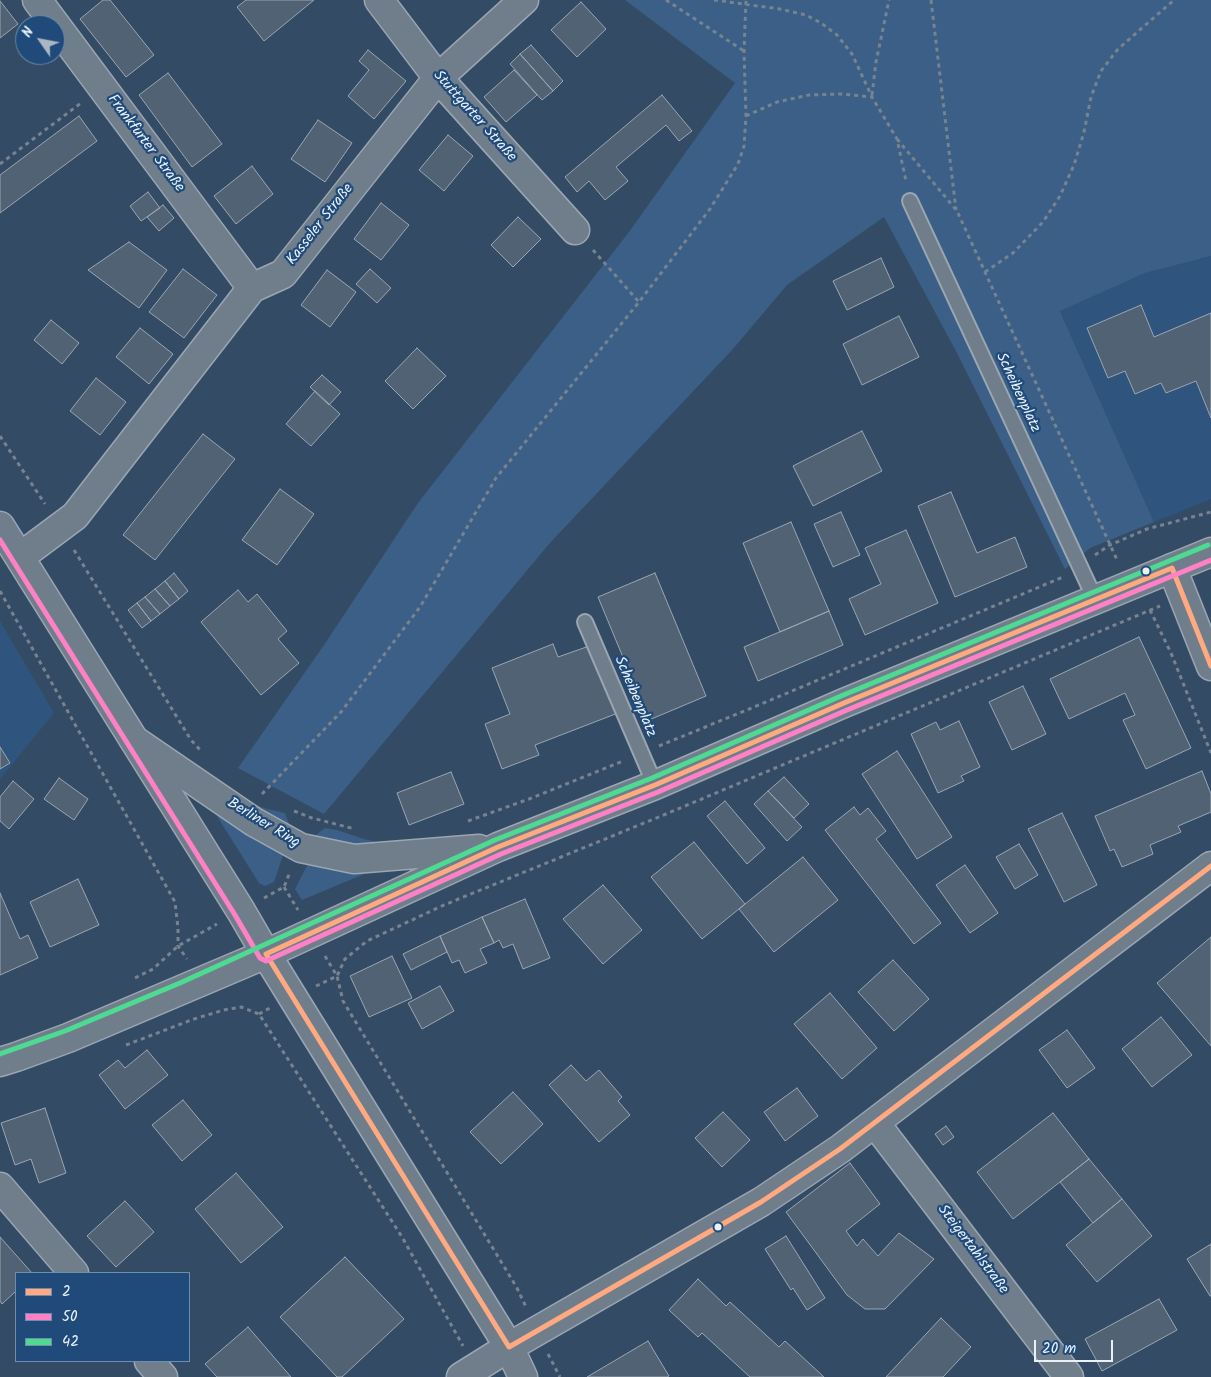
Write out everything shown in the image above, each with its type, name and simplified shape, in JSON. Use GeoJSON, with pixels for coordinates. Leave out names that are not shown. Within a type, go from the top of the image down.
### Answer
{"type":"FeatureCollection","features":[{"type":"Feature","properties":{"kind":"street","name":"Frankfurter Straße"},"geometry":{"type":"LineString","coordinates":[[36,0],[252,288]]}},
{"type":"Feature","properties":{"kind":"street","name":"Stuttgarter Straße"},"geometry":{"type":"LineString","coordinates":[[379,0],[438,78],[575,230]]}},
{"type":"Feature","properties":{"kind":"street","name":"Kasseler Straße"},"geometry":{"type":"LineString","coordinates":[[20,557],[75,516],[252,288],[283,274],[438,78],[524,0]]}},
{"type":"Feature","properties":{"kind":"street","name":"Berliner Ring"},"geometry":{"type":"LineString","coordinates":[[0,526],[241,911],[509,1347],[523,1377]]}},
{"type":"Feature","properties":{"kind":"street"},"geometry":{"type":"LineString","coordinates":[[0,1062],[68,1038],[266,954],[498,847],[655,785],[844,703],[1211,552]]}},
{"type":"Feature","properties":{"kind":"street"},"geometry":{"type":"LineString","coordinates":[[1172,568],[1211,666]]}},
{"type":"Feature","properties":{"kind":"street","name":"Berliner Ring"},"geometry":{"type":"LineString","coordinates":[[134,740],[254,822],[301,848],[354,859],[498,847]]}},
{"type":"Feature","properties":{"kind":"street"},"geometry":{"type":"LineString","coordinates":[[468,1372],[761,1202],[840,1149],[1211,866]]}},
{"type":"Feature","properties":{"kind":"street","name":"Steigertahlstraße"},"geometry":{"type":"LineString","coordinates":[[875,1123],[1069,1377]]}},
{"type":"Feature","properties":{"kind":"street"},"geometry":{"type":"LineString","coordinates":[[0,1187],[73,1272]]}},
{"type":"Feature","properties":{"kind":"street"},"geometry":{"type":"LineString","coordinates":[[150,1362],[163,1377]]}},
{"type":"Feature","properties":{"kind":"lane","name":"Scheibenplatz"},"geometry":{"type":"LineString","coordinates":[[910,201],[1095,599]]}},
{"type":"Feature","properties":{"kind":"lane","name":"Scheibenplatz"},"geometry":{"type":"LineString","coordinates":[[584,622],[655,785]]}},
{"type":"Feature","properties":{"kind":"path"},"geometry":{"type":"LineString","coordinates":[[666,0],[744,51]]}},
{"type":"Feature","properties":{"kind":"path"},"geometry":{"type":"LineString","coordinates":[[714,0],[746,2],[797,13],[821,22],[838,35],[852,54],[872,97],[897,139],[956,211],[1128,586]]}},
{"type":"Feature","properties":{"kind":"path"},"geometry":{"type":"LineString","coordinates":[[872,97],[876,62],[889,0]]}},
{"type":"Feature","properties":{"kind":"path"},"geometry":{"type":"LineString","coordinates":[[931,0],[956,211]]}},
{"type":"Feature","properties":{"kind":"path"},"geometry":{"type":"LineString","coordinates":[[984,272],[1013,253],[1044,222],[1060,196],[1074,165],[1084,132],[1091,97],[1101,71],[1118,49],[1174,0]]}},
{"type":"Feature","properties":{"kind":"path"},"geometry":{"type":"LineString","coordinates":[[256,800],[341,712],[420,607],[496,478],[639,302],[710,209],[738,164],[744,146],[746,116],[744,51],[746,2]]}},
{"type":"Feature","properties":{"kind":"path"},"geometry":{"type":"LineString","coordinates":[[0,164],[102,87]]}},
{"type":"Feature","properties":{"kind":"path"},"geometry":{"type":"LineString","coordinates":[[746,116],[777,102],[809,95],[842,94],[872,97]]}},
{"type":"Feature","properties":{"kind":"path"},"geometry":{"type":"LineString","coordinates":[[897,139],[910,201]]}},
{"type":"Feature","properties":{"kind":"path"},"geometry":{"type":"LineString","coordinates":[[575,230],[639,302]]}},
{"type":"Feature","properties":{"kind":"path"},"geometry":{"type":"LineString","coordinates":[[0,436],[60,527],[186,732],[203,753]]}},
{"type":"Feature","properties":{"kind":"path"},"geometry":{"type":"LineString","coordinates":[[464,822],[529,800],[1070,574],[1110,545],[1147,529],[1211,512]]}},
{"type":"Feature","properties":{"kind":"path"},"geometry":{"type":"LineString","coordinates":[[0,591],[175,902],[178,946],[153,969],[128,981]]}},
{"type":"Feature","properties":{"kind":"path"},"geometry":{"type":"LineString","coordinates":[[337,976],[345,959],[367,941],[444,905],[666,814],[1184,596]]}},
{"type":"Feature","properties":{"kind":"path"},"geometry":{"type":"LineString","coordinates":[[1150,610],[1171,653],[1210,751]]}},
{"type":"Feature","properties":{"kind":"path"},"geometry":{"type":"LineString","coordinates":[[293,810],[312,818],[358,830]]}},
{"type":"Feature","properties":{"kind":"path"},"geometry":{"type":"LineString","coordinates":[[331,964],[337,976],[343,1001],[517,1288],[537,1331]]}},
{"type":"Feature","properties":{"kind":"path"},"geometry":{"type":"LineString","coordinates":[[224,1010],[241,1007],[259,1014],[402,1237],[468,1372]]}},
{"type":"Feature","properties":{"kind":"shaded area"},"geometry":{"type":"Polygon","coordinates":[[[625,0],[1211,0],[1211,256],[1145,273],[1060,311],[1154,522],[1090,548],[1065,569],[958,355],[884,217],[787,285],[733,349],[549,544],[324,814],[238,768],[324,645],[418,503],[629,232],[735,83],[625,0]]]}},
{"type":"Feature","properties":{"kind":"shaded area"},"geometry":{"type":"Polygon","coordinates":[[[1211,256],[1211,499],[1154,522],[1060,310],[1145,273],[1211,256]]]}},
{"type":"Feature","properties":{"kind":"shaded area"},"geometry":{"type":"Polygon","coordinates":[[[0,621],[54,713],[0,779],[0,621]]]}},
{"type":"Feature","properties":{"kind":"shaded area"},"geometry":{"type":"Polygon","coordinates":[[[241,800],[285,813],[292,832],[241,800]]]}},
{"type":"Feature","properties":{"kind":"shaded area"},"geometry":{"type":"Polygon","coordinates":[[[218,809],[229,823],[257,841],[284,852],[274,882],[265,886],[259,883],[215,813],[218,809]]]}},
{"type":"Feature","properties":{"kind":"shaded area"},"geometry":{"type":"Polygon","coordinates":[[[325,828],[395,846],[349,847],[314,839],[325,828]]]}},
{"type":"Feature","properties":{"kind":"shaded area"},"geometry":{"type":"Polygon","coordinates":[[[310,860],[374,870],[302,900],[295,889],[310,860]]]}},
{"type":"Feature","properties":{"kind":"building"},"geometry":{"type":"Polygon","coordinates":[[[103,0],[110,0],[154,55],[126,77],[80,19],[103,0]]]}},
{"type":"Feature","properties":{"kind":"building"},"geometry":{"type":"Polygon","coordinates":[[[246,0],[314,0],[264,41],[237,7],[246,0]]]}},
{"type":"Feature","properties":{"kind":"building"},"geometry":{"type":"Polygon","coordinates":[[[0,1],[15,20],[15,26],[0,38],[0,1]]]}},
{"type":"Feature","properties":{"kind":"building"},"geometry":{"type":"Polygon","coordinates":[[[581,2],[606,29],[577,57],[551,30],[581,2]]]}},
{"type":"Feature","properties":{"kind":"building"},"geometry":{"type":"Polygon","coordinates":[[[531,45],[563,81],[553,91],[520,54],[531,45]]]}},
{"type":"Feature","properties":{"kind":"building"},"geometry":{"type":"Polygon","coordinates":[[[368,50],[406,81],[374,119],[348,96],[369,70],[359,61],[368,50]]]}},
{"type":"Feature","properties":{"kind":"building"},"geometry":{"type":"Polygon","coordinates":[[[520,54],[553,91],[542,100],[510,64],[520,54]]]}},
{"type":"Feature","properties":{"kind":"building"},"geometry":{"type":"Polygon","coordinates":[[[514,70],[537,95],[506,122],[484,97],[514,70]]]}},
{"type":"Feature","properties":{"kind":"building"},"geometry":{"type":"Polygon","coordinates":[[[168,73],[222,144],[192,167],[139,95],[168,73]]]}},
{"type":"Feature","properties":{"kind":"building"},"geometry":{"type":"Polygon","coordinates":[[[662,95],[692,131],[679,141],[666,125],[616,167],[628,181],[605,200],[589,181],[577,192],[565,177],[662,95]]]}},
{"type":"Feature","properties":{"kind":"building"},"geometry":{"type":"Polygon","coordinates":[[[79,116],[97,141],[0,213],[0,175],[79,116]]]}},
{"type":"Feature","properties":{"kind":"building"},"geometry":{"type":"Polygon","coordinates":[[[318,120],[352,143],[325,182],[291,159],[318,120]]]}},
{"type":"Feature","properties":{"kind":"building"},"geometry":{"type":"Polygon","coordinates":[[[448,135],[473,156],[444,191],[419,170],[448,135]]]}},
{"type":"Feature","properties":{"kind":"building"},"geometry":{"type":"Polygon","coordinates":[[[252,166],[273,194],[236,224],[214,196],[252,166]]]}},
{"type":"Feature","properties":{"kind":"building"},"geometry":{"type":"Polygon","coordinates":[[[148,192],[160,208],[141,221],[130,206],[148,192]]]}},
{"type":"Feature","properties":{"kind":"building"},"geometry":{"type":"Polygon","coordinates":[[[381,203],[409,225],[381,260],[354,239],[381,203]]]}},
{"type":"Feature","properties":{"kind":"building"},"geometry":{"type":"Polygon","coordinates":[[[163,205],[174,218],[159,231],[147,217],[163,205]]]}},
{"type":"Feature","properties":{"kind":"building"},"geometry":{"type":"Polygon","coordinates":[[[518,217],[541,239],[513,267],[491,245],[518,217]]]}},
{"type":"Feature","properties":{"kind":"building"},"geometry":{"type":"Polygon","coordinates":[[[129,242],[167,270],[139,308],[88,270],[129,242]]]}},
{"type":"Feature","properties":{"kind":"building"},"geometry":{"type":"Polygon","coordinates":[[[881,258],[894,287],[847,310],[833,281],[881,258]]]}},
{"type":"Feature","properties":{"kind":"building"},"geometry":{"type":"Polygon","coordinates":[[[183,269],[217,295],[184,338],[149,312],[183,269]]]}},
{"type":"Feature","properties":{"kind":"building"},"geometry":{"type":"Polygon","coordinates":[[[370,269],[391,288],[377,303],[356,284],[370,269]]]}},
{"type":"Feature","properties":{"kind":"building"},"geometry":{"type":"Polygon","coordinates":[[[327,270],[356,292],[330,327],[301,305],[327,270]]]}},
{"type":"Feature","properties":{"kind":"building"},"geometry":{"type":"Polygon","coordinates":[[[1141,305],[1154,337],[1211,313],[1211,418],[1196,381],[1166,393],[1161,383],[1135,394],[1125,371],[1108,378],[1087,328],[1141,305]]]}},
{"type":"Feature","properties":{"kind":"building"},"geometry":{"type":"Polygon","coordinates":[[[899,316],[919,357],[862,385],[843,344],[899,316]]]}},
{"type":"Feature","properties":{"kind":"building"},"geometry":{"type":"Polygon","coordinates":[[[51,320],[79,343],[62,364],[34,340],[51,320]]]}},
{"type":"Feature","properties":{"kind":"building"},"geometry":{"type":"Polygon","coordinates":[[[140,328],[173,354],[149,384],[116,357],[140,328]]]}},
{"type":"Feature","properties":{"kind":"building"},"geometry":{"type":"Polygon","coordinates":[[[417,348],[446,376],[413,409],[385,381],[417,348]]]}},
{"type":"Feature","properties":{"kind":"building"},"geometry":{"type":"Polygon","coordinates":[[[322,375],[341,392],[329,405],[310,387],[322,375]]]}},
{"type":"Feature","properties":{"kind":"building"},"geometry":{"type":"Polygon","coordinates":[[[96,378],[126,402],[100,435],[70,411],[96,378]]]}},
{"type":"Feature","properties":{"kind":"building"},"geometry":{"type":"Polygon","coordinates":[[[315,391],[340,414],[311,446],[286,424],[315,391]]]}},
{"type":"Feature","properties":{"kind":"building"},"geometry":{"type":"Polygon","coordinates":[[[862,431],[882,471],[813,506],[793,466],[862,431]]]}},
{"type":"Feature","properties":{"kind":"building"},"geometry":{"type":"Polygon","coordinates":[[[203,434],[235,459],[155,560],[123,535],[203,434]]]}},
{"type":"Feature","properties":{"kind":"building"},"geometry":{"type":"Polygon","coordinates":[[[280,489],[314,514],[277,565],[242,540],[280,489]]]}},
{"type":"Feature","properties":{"kind":"building"},"geometry":{"type":"Polygon","coordinates":[[[951,492],[977,553],[1015,537],[1027,567],[955,597],[918,506],[951,492]]]}},
{"type":"Feature","properties":{"kind":"building"},"geometry":{"type":"Polygon","coordinates":[[[841,512],[860,555],[833,567],[814,524],[841,512]]]}},
{"type":"Feature","properties":{"kind":"building"},"geometry":{"type":"Polygon","coordinates":[[[791,522],[829,611],[780,632],[743,543],[791,522]]]}},
{"type":"Feature","properties":{"kind":"building"},"geometry":{"type":"Polygon","coordinates":[[[906,530],[938,603],[865,635],[849,599],[881,584],[865,548],[906,530]]]}},
{"type":"Feature","properties":{"kind":"building"},"geometry":{"type":"Polygon","coordinates":[[[174,573],[188,591],[179,599],[165,581],[174,573]]]}},
{"type":"Feature","properties":{"kind":"building"},"geometry":{"type":"Polygon","coordinates":[[[655,573],[706,696],[649,720],[598,597],[655,573]]]}},
{"type":"Feature","properties":{"kind":"building"},"geometry":{"type":"Polygon","coordinates":[[[165,581],[179,599],[170,606],[155,589],[165,581]]]}},
{"type":"Feature","properties":{"kind":"building"},"geometry":{"type":"Polygon","coordinates":[[[155,589],[170,606],[160,614],[145,597],[155,589]]]}},
{"type":"Feature","properties":{"kind":"building"},"geometry":{"type":"Polygon","coordinates":[[[238,590],[248,602],[257,594],[287,631],[278,639],[299,663],[261,695],[201,622],[238,590]]]}},
{"type":"Feature","properties":{"kind":"building"},"geometry":{"type":"Polygon","coordinates":[[[145,597],[160,614],[151,621],[137,603],[145,597]]]}},
{"type":"Feature","properties":{"kind":"building"},"geometry":{"type":"Polygon","coordinates":[[[137,603],[151,621],[142,628],[128,610],[137,603]]]}},
{"type":"Feature","properties":{"kind":"building"},"geometry":{"type":"Polygon","coordinates":[[[829,611],[843,645],[758,681],[744,647],[829,611]]]}},
{"type":"Feature","properties":{"kind":"building"},"geometry":{"type":"Polygon","coordinates":[[[1139,637],[1191,748],[1146,769],[1123,720],[1135,715],[1125,693],[1069,719],[1050,679],[1139,637]]]}},
{"type":"Feature","properties":{"kind":"building"},"geometry":{"type":"Polygon","coordinates":[[[553,644],[558,657],[592,645],[618,713],[535,745],[539,755],[502,769],[485,724],[510,714],[492,668],[553,644]]]}},
{"type":"Feature","properties":{"kind":"building"},"geometry":{"type":"Polygon","coordinates":[[[1023,686],[1046,734],[1012,750],[989,702],[1023,686]]]}},
{"type":"Feature","properties":{"kind":"building"},"geometry":{"type":"Polygon","coordinates":[[[959,721],[980,767],[961,776],[964,781],[938,793],[911,734],[936,722],[940,730],[959,721]]]}},
{"type":"Feature","properties":{"kind":"building"},"geometry":{"type":"Polygon","coordinates":[[[0,747],[10,763],[0,769],[0,747]]]}},
{"type":"Feature","properties":{"kind":"building"},"geometry":{"type":"Polygon","coordinates":[[[897,751],[952,837],[917,859],[862,774],[897,751]]]}},
{"type":"Feature","properties":{"kind":"building"},"geometry":{"type":"Polygon","coordinates":[[[1202,771],[1211,794],[1211,812],[1178,826],[1181,832],[1150,845],[1153,854],[1122,867],[1114,849],[1110,851],[1095,816],[1202,771]]]}},
{"type":"Feature","properties":{"kind":"building"},"geometry":{"type":"Polygon","coordinates":[[[451,772],[464,804],[409,825],[397,793],[451,772]]]}},
{"type":"Feature","properties":{"kind":"building"},"geometry":{"type":"Polygon","coordinates":[[[784,777],[809,804],[794,818],[768,791],[784,777]]]}},
{"type":"Feature","properties":{"kind":"building"},"geometry":{"type":"Polygon","coordinates":[[[59,778],[88,799],[74,820],[44,799],[59,778]]]}},
{"type":"Feature","properties":{"kind":"building"},"geometry":{"type":"Polygon","coordinates":[[[13,781],[34,799],[9,829],[0,821],[0,797],[13,781]]]}},
{"type":"Feature","properties":{"kind":"building"},"geometry":{"type":"Polygon","coordinates":[[[768,791],[802,827],[787,841],[754,804],[768,791]]]}},
{"type":"Feature","properties":{"kind":"building"},"geometry":{"type":"Polygon","coordinates":[[[725,801],[765,848],[747,864],[707,816],[725,801]]]}},
{"type":"Feature","properties":{"kind":"building"},"geometry":{"type":"Polygon","coordinates":[[[854,807],[860,815],[868,808],[886,831],[876,839],[941,923],[914,944],[825,830],[854,807]]]}},
{"type":"Feature","properties":{"kind":"building"},"geometry":{"type":"Polygon","coordinates":[[[1062,813],[1097,885],[1064,902],[1028,829],[1062,813]]]}},
{"type":"Feature","properties":{"kind":"building"},"geometry":{"type":"Polygon","coordinates":[[[694,842],[745,904],[702,939],[651,877],[694,842]]]}},
{"type":"Feature","properties":{"kind":"building"},"geometry":{"type":"Polygon","coordinates":[[[1019,844],[1038,875],[1015,889],[996,857],[1019,844]]]}},
{"type":"Feature","properties":{"kind":"building"},"geometry":{"type":"Polygon","coordinates":[[[803,857],[838,900],[774,952],[739,909],[803,857]]]}},
{"type":"Feature","properties":{"kind":"building"},"geometry":{"type":"Polygon","coordinates":[[[965,865],[998,913],[970,933],[936,885],[965,865]]]}},
{"type":"Feature","properties":{"kind":"building"},"geometry":{"type":"Polygon","coordinates":[[[78,879],[99,925],[50,947],[30,902],[78,879]]]}},
{"type":"Feature","properties":{"kind":"building"},"geometry":{"type":"Polygon","coordinates":[[[603,885],[642,930],[603,964],[563,919],[603,885]]]}},
{"type":"Feature","properties":{"kind":"building"},"geometry":{"type":"Polygon","coordinates":[[[0,893],[20,939],[28,935],[38,958],[0,975],[0,893]]]}},
{"type":"Feature","properties":{"kind":"building"},"geometry":{"type":"Polygon","coordinates":[[[525,899],[550,958],[523,969],[513,944],[503,948],[499,940],[494,943],[482,917],[525,899]]]}},
{"type":"Feature","properties":{"kind":"building"},"geometry":{"type":"Polygon","coordinates":[[[482,917],[494,943],[480,949],[487,963],[465,973],[459,960],[452,963],[440,936],[482,917]]]}},
{"type":"Feature","properties":{"kind":"building"},"geometry":{"type":"Polygon","coordinates":[[[440,936],[447,952],[411,970],[403,954],[440,936]]]}},
{"type":"Feature","properties":{"kind":"building"},"geometry":{"type":"Polygon","coordinates":[[[1211,937],[1211,1046],[1157,983],[1211,937]]]}},
{"type":"Feature","properties":{"kind":"building"},"geometry":{"type":"Polygon","coordinates":[[[392,956],[412,998],[369,1017],[350,976],[392,956]]]}},
{"type":"Feature","properties":{"kind":"building"},"geometry":{"type":"Polygon","coordinates":[[[893,960],[929,999],[894,1031],[858,992],[893,960]]]}},
{"type":"Feature","properties":{"kind":"building"},"geometry":{"type":"Polygon","coordinates":[[[440,986],[454,1011],[422,1029],[408,1003],[440,986]]]}},
{"type":"Feature","properties":{"kind":"building"},"geometry":{"type":"Polygon","coordinates":[[[830,993],[877,1048],[842,1079],[794,1024],[830,993]]]}},
{"type":"Feature","properties":{"kind":"building"},"geometry":{"type":"Polygon","coordinates":[[[1161,1017],[1192,1055],[1152,1087],[1122,1049],[1161,1017]]]}},
{"type":"Feature","properties":{"kind":"building"},"geometry":{"type":"Polygon","coordinates":[[[1067,1030],[1095,1068],[1067,1088],[1039,1050],[1067,1030]]]}},
{"type":"Feature","properties":{"kind":"building"},"geometry":{"type":"Polygon","coordinates":[[[147,1050],[168,1075],[125,1109],[99,1075],[118,1060],[125,1068],[147,1050]]]}},
{"type":"Feature","properties":{"kind":"building"},"geometry":{"type":"Polygon","coordinates":[[[571,1065],[586,1081],[599,1070],[622,1097],[618,1101],[630,1115],[599,1142],[549,1085],[571,1065]]]}},
{"type":"Feature","properties":{"kind":"building"},"geometry":{"type":"Polygon","coordinates":[[[797,1088],[818,1116],[785,1141],[764,1112],[797,1088]]]}},
{"type":"Feature","properties":{"kind":"building"},"geometry":{"type":"Polygon","coordinates":[[[513,1092],[543,1124],[501,1164],[470,1132],[513,1092]]]}},
{"type":"Feature","properties":{"kind":"building"},"geometry":{"type":"Polygon","coordinates":[[[183,1100],[212,1135],[182,1161],[152,1125],[183,1100]]]}},
{"type":"Feature","properties":{"kind":"building"},"geometry":{"type":"Polygon","coordinates":[[[45,1108],[66,1173],[39,1183],[31,1159],[15,1165],[1,1123],[45,1108]]]}},
{"type":"Feature","properties":{"kind":"building"},"geometry":{"type":"Polygon","coordinates":[[[723,1112],[750,1140],[722,1167],[695,1138],[723,1112]]]}},
{"type":"Feature","properties":{"kind":"building"},"geometry":{"type":"Polygon","coordinates":[[[1053,1113],[1089,1159],[1013,1219],[977,1172],[1053,1113]]]}},
{"type":"Feature","properties":{"kind":"building"},"geometry":{"type":"Polygon","coordinates":[[[946,1126],[954,1137],[943,1145],[935,1134],[946,1126]]]}},
{"type":"Feature","properties":{"kind":"building"},"geometry":{"type":"Polygon","coordinates":[[[1089,1159],[1122,1199],[1093,1223],[1060,1182],[1089,1159]]]}},
{"type":"Feature","properties":{"kind":"building"},"geometry":{"type":"Polygon","coordinates":[[[850,1163],[880,1204],[846,1231],[857,1246],[863,1239],[878,1256],[899,1233],[934,1259],[885,1309],[865,1309],[847,1295],[786,1212],[850,1163]]]}},
{"type":"Feature","properties":{"kind":"building"},"geometry":{"type":"Polygon","coordinates":[[[236,1173],[283,1227],[241,1263],[195,1209],[236,1173]]]}},
{"type":"Feature","properties":{"kind":"building"},"geometry":{"type":"Polygon","coordinates":[[[1122,1199],[1152,1236],[1097,1282],[1066,1245],[1122,1199]]]}},
{"type":"Feature","properties":{"kind":"building"},"geometry":{"type":"Polygon","coordinates":[[[125,1201],[154,1232],[116,1267],[87,1236],[125,1201]]]}},
{"type":"Feature","properties":{"kind":"building"},"geometry":{"type":"Polygon","coordinates":[[[786,1236],[825,1298],[807,1310],[793,1288],[791,1290],[765,1249],[786,1236]]]}},
{"type":"Feature","properties":{"kind":"building"},"geometry":{"type":"Polygon","coordinates":[[[0,1237],[31,1272],[15,1272],[15,1292],[2,1304],[0,1301],[0,1237]]]}},
{"type":"Feature","properties":{"kind":"building"},"geometry":{"type":"Polygon","coordinates":[[[1211,1244],[1211,1296],[1210,1296],[1187,1259],[1211,1244]]]}},
{"type":"Feature","properties":{"kind":"building"},"geometry":{"type":"Polygon","coordinates":[[[345,1257],[404,1319],[342,1377],[337,1377],[280,1317],[345,1257]]]}},
{"type":"Feature","properties":{"kind":"building"},"geometry":{"type":"Polygon","coordinates":[[[698,1279],[726,1306],[730,1302],[779,1347],[785,1341],[824,1377],[750,1377],[702,1333],[698,1337],[669,1310],[698,1279]]]}},
{"type":"Feature","properties":{"kind":"building"},"geometry":{"type":"Polygon","coordinates":[[[1159,1299],[1177,1330],[1102,1371],[1085,1339],[1159,1299]]]}},
{"type":"Feature","properties":{"kind":"building"},"geometry":{"type":"Polygon","coordinates":[[[941,1318],[971,1347],[943,1377],[886,1377],[941,1318]]]}},
{"type":"Feature","properties":{"kind":"building"},"geometry":{"type":"Polygon","coordinates":[[[248,1327],[291,1377],[217,1377],[205,1364],[248,1327]]]}},
{"type":"Feature","properties":{"kind":"building"},"geometry":{"type":"Polygon","coordinates":[[[648,1341],[669,1376],[587,1377],[648,1341]]]}},
{"type":"Feature","properties":{"kind":"transit line","name":"50"},"geometry":{"type":"LineString","coordinates":[[0,540],[260,958],[266,961],[501,854],[658,792],[847,710],[1211,560]]}},
{"type":"Feature","properties":{"kind":"transit line","name":"42"},"geometry":{"type":"LineString","coordinates":[[0,1054],[65,1031],[180,983],[495,840],[652,778],[841,696],[1208,545]]}},
{"type":"Feature","properties":{"kind":"transit line","name":"2"},"geometry":{"type":"LineString","coordinates":[[1211,666],[1172,568],[844,703],[655,785],[498,847],[266,954],[509,1347],[761,1202],[840,1149],[1211,866]]}}]}
